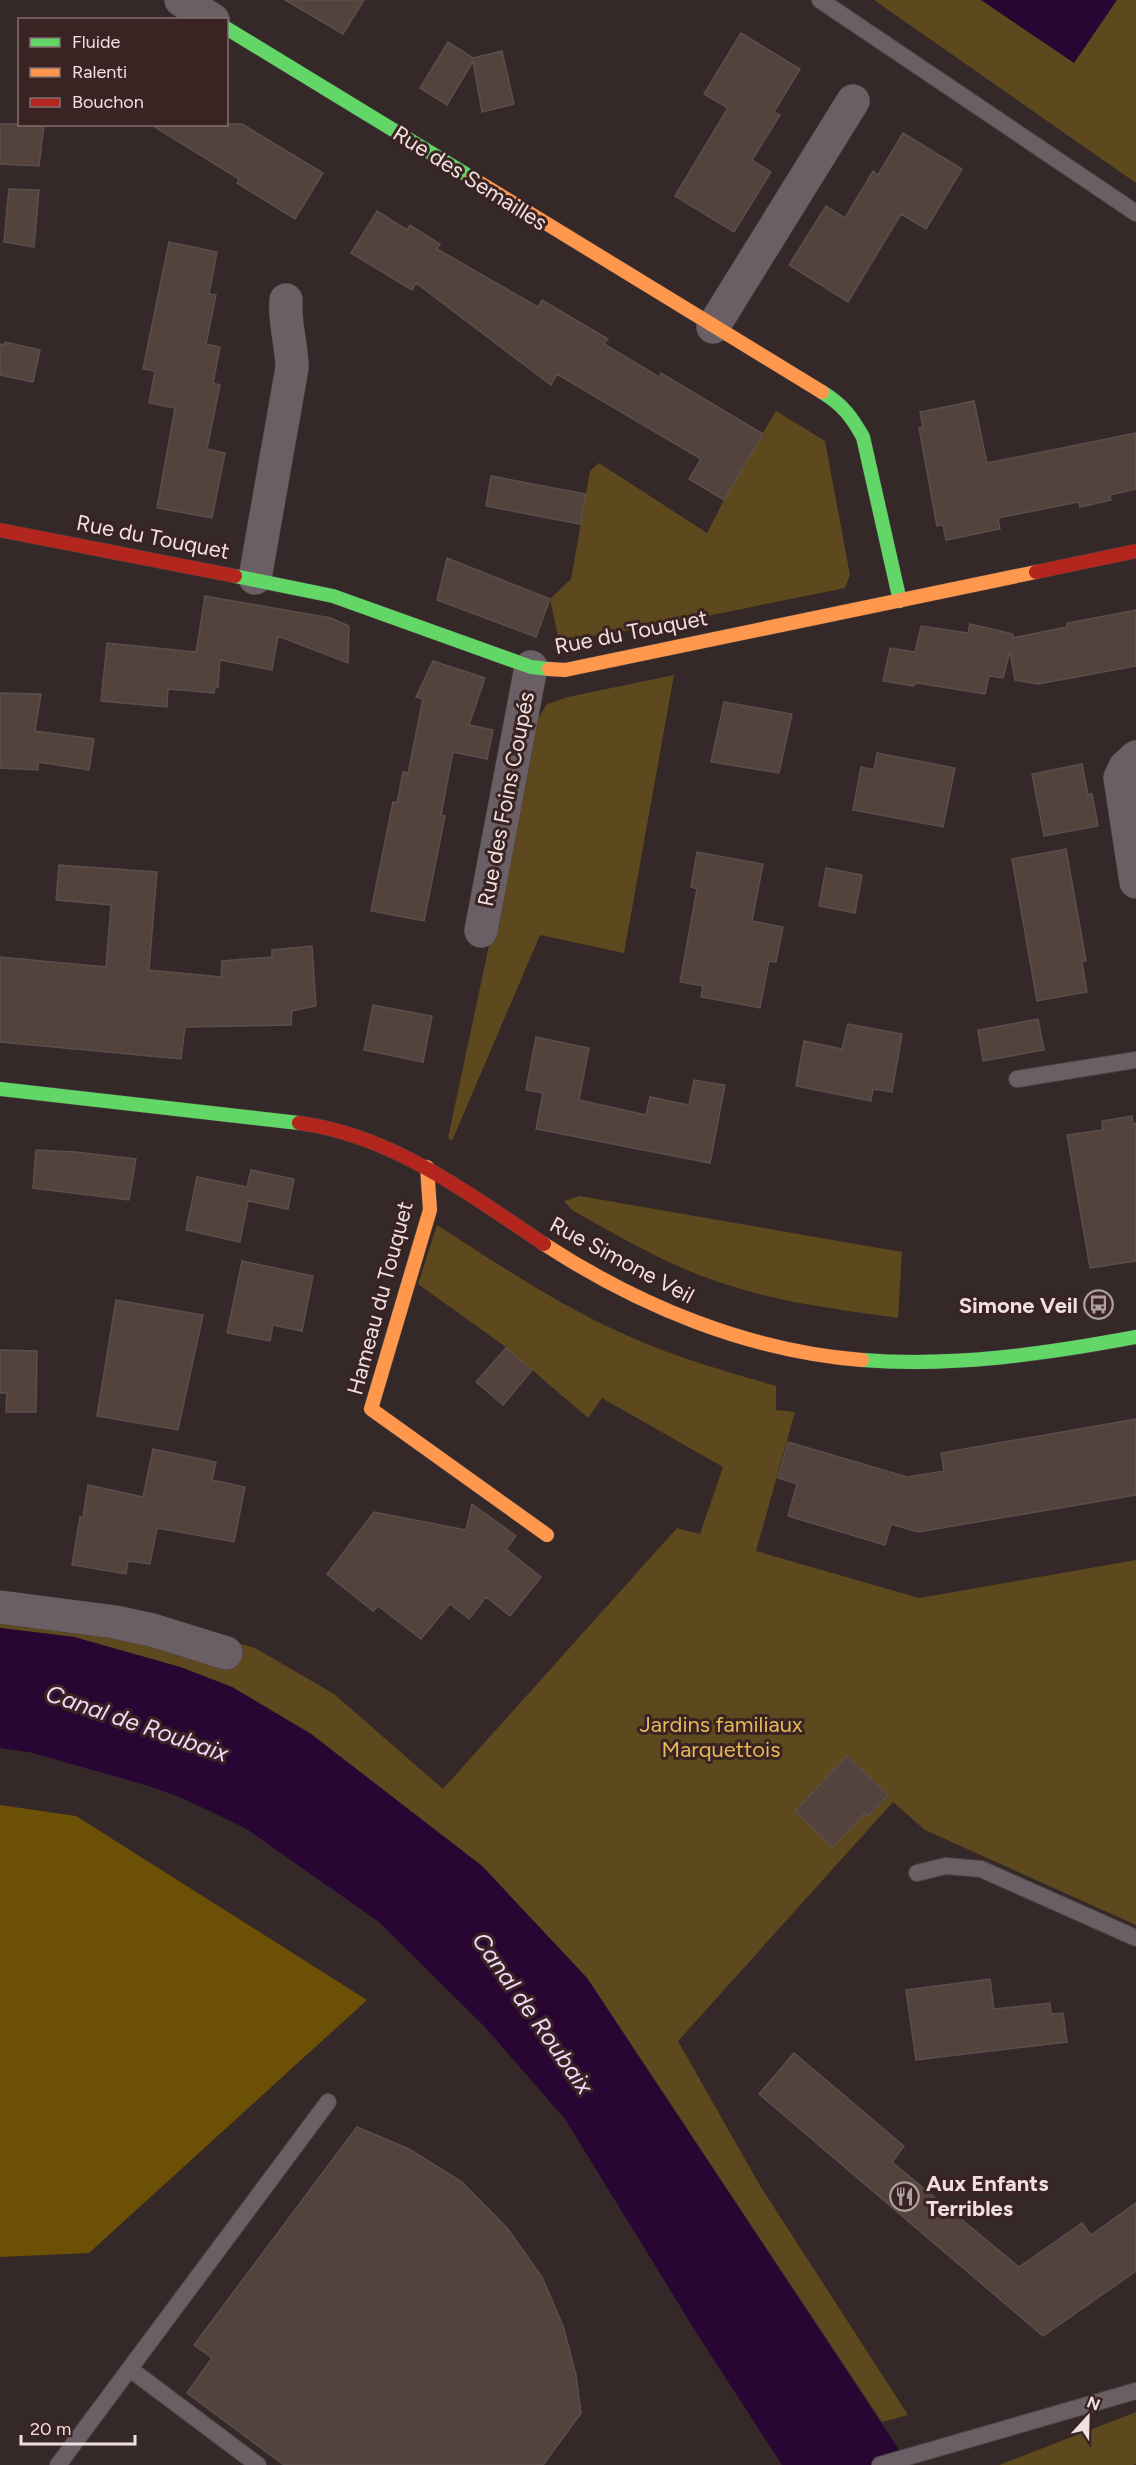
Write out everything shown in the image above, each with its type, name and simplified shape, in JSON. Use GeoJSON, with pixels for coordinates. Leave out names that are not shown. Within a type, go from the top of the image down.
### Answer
{"type":"FeatureCollection","features":[{"type":"Feature","properties":{"kind":"street"},"geometry":{"type":"LineString","coordinates":[[181,0],[210,18]]}},
{"type":"Feature","properties":{"kind":"street","name":"Rue des Semailles"},"geometry":{"type":"LineString","coordinates":[[228,29],[836,401],[858,425],[867,451],[900,601]]}},
{"type":"Feature","properties":{"kind":"street"},"geometry":{"type":"LineString","coordinates":[[713,327],[853,101]]}},
{"type":"Feature","properties":{"kind":"street"},"geometry":{"type":"LineString","coordinates":[[255,578],[292,368],[286,325],[286,300]]}},
{"type":"Feature","properties":{"kind":"street","name":"Rue du Touquet"},"geometry":{"type":"LineString","coordinates":[[0,530],[255,578],[333,596],[531,667],[565,670],[1136,551]]}},
{"type":"Feature","properties":{"kind":"street","name":"Rue des Foins Coupés"},"geometry":{"type":"LineString","coordinates":[[481,931],[531,667]]}},
{"type":"Feature","properties":{"kind":"street"},"geometry":{"type":"LineString","coordinates":[[1136,757],[1125,767],[1120,778],[1136,882]]}},
{"type":"Feature","properties":{"kind":"street"},"geometry":{"type":"LineString","coordinates":[[0,1089],[302,1123],[349,1132],[427,1167]]}},
{"type":"Feature","properties":{"kind":"street","name":"Rue Simone Veil"},"geometry":{"type":"LineString","coordinates":[[427,1167],[555,1251],[635,1296],[686,1319],[749,1339],[825,1354],[888,1362],[954,1362],[1027,1356],[1136,1337]]}},
{"type":"Feature","properties":{"kind":"street","name":"Hameau du Touquet"},"geometry":{"type":"LineString","coordinates":[[427,1167],[430,1210],[371,1409],[547,1535]]}},
{"type":"Feature","properties":{"kind":"street"},"geometry":{"type":"LineString","coordinates":[[0,1606],[116,1622],[152,1630],[226,1653]]}},
{"type":"Feature","properties":{"kind":"lane"},"geometry":{"type":"LineString","coordinates":[[820,0],[1136,213]]}},
{"type":"Feature","properties":{"kind":"lane"},"geometry":{"type":"LineString","coordinates":[[1017,1079],[1136,1060]]}},
{"type":"Feature","properties":{"kind":"lane"},"geometry":{"type":"LineString","coordinates":[[917,1873],[945,1866],[981,1869],[1136,1938]]}},
{"type":"Feature","properties":{"kind":"lane"},"geometry":{"type":"LineString","coordinates":[[58,2465],[328,2102]]}},
{"type":"Feature","properties":{"kind":"lane"},"geometry":{"type":"LineString","coordinates":[[130,2369],[258,2465]]}},
{"type":"Feature","properties":{"kind":"lane"},"geometry":{"type":"LineString","coordinates":[[880,2465],[1136,2391]]}},
{"type":"Feature","properties":{"kind":"green space"},"geometry":{"type":"Polygon","coordinates":[[[874,0],[1136,0],[1136,183],[874,0]]]}},
{"type":"Feature","properties":{"kind":"green space"},"geometry":{"type":"Polygon","coordinates":[[[776,411],[825,441],[850,575],[845,588],[658,626],[559,641],[550,599],[571,579],[590,471],[599,463],[707,533],[776,411]]]}},
{"type":"Feature","properties":{"kind":"green space"},"geometry":{"type":"Polygon","coordinates":[[[674,675],[624,953],[540,935],[452,1141],[448,1138],[537,720],[547,704],[568,697],[674,675]]]}},
{"type":"Feature","properties":{"kind":"green space"},"geometry":{"type":"Polygon","coordinates":[[[580,1196],[902,1252],[898,1318],[790,1301],[707,1278],[629,1242],[572,1210],[564,1201],[580,1196]]]}},
{"type":"Feature","properties":{"kind":"green space","name":"Jardins familiaux Marquettois"},"geometry":{"type":"Polygon","coordinates":[[[437,1225],[546,1294],[615,1330],[674,1354],[776,1386],[776,1410],[795,1412],[756,1551],[919,1598],[1136,1560],[1136,1925],[925,1830],[893,1802],[678,2041],[759,2184],[908,2415],[882,2422],[587,1978],[482,1866],[311,1734],[232,1687],[180,1667],[74,1637],[0,1628],[0,1596],[166,1622],[255,1648],[334,1694],[443,1789],[677,1528],[700,1534],[723,1467],[602,1398],[588,1418],[503,1345],[418,1284],[437,1225]]]}},
{"type":"Feature","properties":{"kind":"green space"},"geometry":{"type":"Polygon","coordinates":[[[1136,2412],[1136,2463],[1133,2465],[999,2465],[1136,2412]]]}},
{"type":"Feature","properties":{"kind":"shaded area"},"geometry":{"type":"Polygon","coordinates":[[[0,1805],[76,1816],[367,2000],[89,2253],[0,2257],[0,1805]]]}},
{"type":"Feature","properties":{"kind":"water"},"geometry":{"type":"Polygon","coordinates":[[[981,0],[1117,0],[1074,63],[981,0]]]}},
{"type":"Feature","properties":{"kind":"water","name":"Canal de Roubaix"},"geometry":{"type":"Polygon","coordinates":[[[0,1628],[74,1637],[180,1667],[232,1687],[311,1734],[482,1866],[587,1978],[909,2465],[782,2465],[696,2332],[565,2119],[484,2026],[379,1922],[245,1828],[182,1798],[146,1785],[29,1752],[0,1748],[0,1628]]]}},
{"type":"Feature","properties":{"kind":"building"},"geometry":{"type":"Polygon","coordinates":[[[285,0],[364,0],[343,34],[285,0]]]}},
{"type":"Feature","properties":{"kind":"building"},"geometry":{"type":"Polygon","coordinates":[[[741,33],[800,69],[774,112],[780,115],[752,160],[771,172],[734,232],[675,196],[728,108],[704,94],[741,33]]]}},
{"type":"Feature","properties":{"kind":"building"},"geometry":{"type":"Polygon","coordinates":[[[448,42],[473,58],[502,51],[514,104],[482,112],[473,61],[447,105],[420,88],[448,42]]]}},
{"type":"Feature","properties":{"kind":"building"},"geometry":{"type":"Polygon","coordinates":[[[0,124],[44,126],[39,166],[0,164],[0,124]]]}},
{"type":"Feature","properties":{"kind":"building"},"geometry":{"type":"Polygon","coordinates":[[[242,124],[323,173],[295,219],[237,183],[239,179],[153,126],[242,124]]]}},
{"type":"Feature","properties":{"kind":"building"},"geometry":{"type":"Polygon","coordinates":[[[903,133],[962,169],[926,229],[901,214],[848,302],[789,265],[826,206],[845,218],[873,171],[878,175],[903,133]]]}},
{"type":"Feature","properties":{"kind":"building"},"geometry":{"type":"Polygon","coordinates":[[[9,189],[39,190],[34,247],[4,242],[9,189]]]}},
{"type":"Feature","properties":{"kind":"building"},"geometry":{"type":"Polygon","coordinates":[[[377,211],[407,230],[410,225],[440,244],[437,249],[538,307],[542,300],[608,339],[604,344],[659,377],[661,373],[763,434],[724,500],[689,479],[701,459],[557,374],[551,385],[416,283],[412,290],[351,253],[377,211]]]}},
{"type":"Feature","properties":{"kind":"building"},"geometry":{"type":"Polygon","coordinates":[[[169,242],[217,252],[209,294],[216,295],[206,344],[220,347],[213,383],[220,385],[207,449],[225,453],[212,518],[157,508],[175,408],[149,403],[155,371],[143,369],[169,242]]]}},
{"type":"Feature","properties":{"kind":"building"},"geometry":{"type":"Polygon","coordinates":[[[5,342],[40,350],[33,382],[0,375],[0,344],[4,345],[5,342]]]}},
{"type":"Feature","properties":{"kind":"building"},"geometry":{"type":"Polygon","coordinates":[[[974,401],[987,463],[1136,433],[1136,489],[1110,495],[1111,500],[1080,507],[1079,502],[998,518],[1000,529],[946,540],[943,525],[937,526],[919,428],[923,427],[920,412],[974,401]]]}},
{"type":"Feature","properties":{"kind":"building"},"geometry":{"type":"Polygon","coordinates":[[[491,476],[586,494],[580,524],[486,506],[491,476]]]}},
{"type":"Feature","properties":{"kind":"building"},"geometry":{"type":"Polygon","coordinates":[[[447,558],[550,599],[536,637],[437,600],[447,558]]]}},
{"type":"Feature","properties":{"kind":"building"},"geometry":{"type":"Polygon","coordinates":[[[205,596],[331,618],[349,626],[348,663],[278,636],[272,670],[220,660],[218,687],[215,687],[214,693],[168,689],[167,707],[101,701],[107,643],[196,652],[205,596]]]}},
{"type":"Feature","properties":{"kind":"building"},"geometry":{"type":"Polygon","coordinates":[[[1136,610],[1136,666],[1038,684],[1015,680],[1010,651],[1003,678],[989,676],[985,694],[917,683],[913,686],[883,681],[890,648],[915,652],[921,626],[968,633],[970,624],[1013,634],[1013,638],[1067,627],[1067,623],[1136,610]]]}},
{"type":"Feature","properties":{"kind":"building"},"geometry":{"type":"Polygon","coordinates":[[[433,661],[485,678],[469,725],[493,730],[487,759],[453,752],[441,815],[445,816],[424,921],[371,911],[393,802],[397,803],[403,772],[408,773],[423,699],[416,697],[433,661]]]}},
{"type":"Feature","properties":{"kind":"building"},"geometry":{"type":"Polygon","coordinates":[[[0,693],[41,694],[35,731],[94,739],[89,770],[38,762],[38,770],[0,768],[0,693]]]}},
{"type":"Feature","properties":{"kind":"building"},"geometry":{"type":"Polygon","coordinates":[[[724,702],[792,714],[779,773],[711,762],[724,702]]]}},
{"type":"Feature","properties":{"kind":"building"},"geometry":{"type":"Polygon","coordinates":[[[877,753],[955,768],[943,827],[853,810],[861,767],[874,770],[877,753]]]}},
{"type":"Feature","properties":{"kind":"building"},"geometry":{"type":"Polygon","coordinates":[[[1082,764],[1088,795],[1092,794],[1098,826],[1044,836],[1032,774],[1082,764]]]}},
{"type":"Feature","properties":{"kind":"building"},"geometry":{"type":"Polygon","coordinates":[[[1066,849],[1086,961],[1082,962],[1087,992],[1037,1001],[1012,859],[1066,849]]]}},
{"type":"Feature","properties":{"kind":"building"},"geometry":{"type":"Polygon","coordinates":[[[697,852],[763,864],[752,921],[783,927],[776,962],[769,961],[760,1008],[701,997],[703,986],[680,982],[697,889],[691,887],[697,852]]]}},
{"type":"Feature","properties":{"kind":"building"},"geometry":{"type":"Polygon","coordinates":[[[59,865],[157,872],[149,970],[221,977],[222,961],[272,957],[272,950],[312,946],[316,1006],[292,1011],[291,1025],[185,1027],[181,1059],[0,1042],[0,957],[106,967],[111,905],[56,900],[59,865]]]}},
{"type":"Feature","properties":{"kind":"building"},"geometry":{"type":"Polygon","coordinates":[[[826,868],[862,875],[855,913],[819,906],[826,868]]]}},
{"type":"Feature","properties":{"kind":"building"},"geometry":{"type":"Polygon","coordinates":[[[373,1005],[432,1016],[423,1062],[364,1050],[373,1005]]]}},
{"type":"Feature","properties":{"kind":"building"},"geometry":{"type":"Polygon","coordinates":[[[1038,1019],[1044,1050],[983,1061],[978,1030],[1038,1019]]]}},
{"type":"Feature","properties":{"kind":"building"},"geometry":{"type":"Polygon","coordinates":[[[848,1024],[902,1034],[892,1092],[873,1089],[871,1101],[796,1086],[804,1041],[842,1049],[848,1024]]]}},
{"type":"Feature","properties":{"kind":"building"},"geometry":{"type":"Polygon","coordinates":[[[536,1037],[589,1048],[579,1100],[646,1115],[650,1097],[689,1105],[694,1080],[725,1085],[710,1163],[536,1129],[543,1093],[526,1090],[536,1037]]]}},
{"type":"Feature","properties":{"kind":"building"},"geometry":{"type":"Polygon","coordinates":[[[1132,1116],[1133,1124],[1136,1123],[1136,1261],[1090,1268],[1067,1135],[1103,1130],[1102,1121],[1132,1116]]]}},
{"type":"Feature","properties":{"kind":"building"},"geometry":{"type":"Polygon","coordinates":[[[36,1150],[136,1159],[129,1200],[33,1188],[36,1150]]]}},
{"type":"Feature","properties":{"kind":"building"},"geometry":{"type":"Polygon","coordinates":[[[251,1170],[294,1179],[288,1209],[248,1201],[240,1242],[186,1230],[197,1177],[247,1187],[251,1170]]]}},
{"type":"Feature","properties":{"kind":"building"},"geometry":{"type":"Polygon","coordinates":[[[242,1261],[313,1276],[302,1331],[273,1325],[270,1341],[227,1333],[242,1261]]]}},
{"type":"Feature","properties":{"kind":"building"},"geometry":{"type":"Polygon","coordinates":[[[116,1300],[203,1315],[178,1430],[97,1416],[116,1300]]]}},
{"type":"Feature","properties":{"kind":"building"},"geometry":{"type":"Polygon","coordinates":[[[506,1348],[532,1370],[503,1405],[476,1382],[506,1348]]]}},
{"type":"Feature","properties":{"kind":"building"},"geometry":{"type":"Polygon","coordinates":[[[0,1350],[37,1351],[36,1412],[6,1412],[7,1393],[0,1393],[0,1350]]]}},
{"type":"Feature","properties":{"kind":"building"},"geometry":{"type":"Polygon","coordinates":[[[1136,1419],[1136,1495],[918,1532],[891,1524],[885,1545],[788,1516],[797,1484],[778,1478],[788,1442],[907,1477],[944,1471],[941,1453],[1136,1419]]]}},
{"type":"Feature","properties":{"kind":"building"},"geometry":{"type":"Polygon","coordinates":[[[153,1449],[216,1462],[212,1480],[245,1487],[234,1542],[157,1528],[150,1564],[128,1561],[126,1574],[72,1565],[88,1485],[143,1497],[153,1449]]]}},
{"type":"Feature","properties":{"kind":"building"},"geometry":{"type":"Polygon","coordinates":[[[472,1504],[516,1536],[506,1549],[541,1577],[510,1616],[486,1597],[469,1619],[450,1604],[421,1639],[378,1606],[373,1611],[327,1574],[374,1512],[466,1530],[472,1504]]]}},
{"type":"Feature","properties":{"kind":"building"},"geometry":{"type":"Polygon","coordinates":[[[847,1756],[888,1795],[868,1816],[865,1813],[833,1847],[795,1811],[847,1756]]]}},
{"type":"Feature","properties":{"kind":"building"},"geometry":{"type":"Polygon","coordinates":[[[990,1979],[994,2009],[1050,2003],[1051,2014],[1063,2013],[1067,2042],[916,2060],[906,1990],[990,1979]]]}},
{"type":"Feature","properties":{"kind":"building","name":"Aux Enfants Terribles"},"geometry":{"type":"Polygon","coordinates":[[[794,2053],[904,2146],[892,2162],[1019,2267],[1082,2223],[1091,2235],[1136,2203],[1136,2271],[1043,2336],[759,2094],[794,2053]]]}},
{"type":"Feature","properties":{"kind":"building"},"geometry":{"type":"Polygon","coordinates":[[[357,2127],[409,2149],[462,2182],[507,2228],[542,2277],[563,2326],[576,2375],[581,2413],[543,2465],[284,2465],[187,2393],[212,2358],[194,2345],[357,2127]]]}},
{"type":"Feature","properties":{"kind":"traffic: fast"},"geometry":{"type":"LineString","coordinates":[[228,29],[472,178]]}},
{"type":"Feature","properties":{"kind":"traffic: fast"},"geometry":{"type":"LineString","coordinates":[[822,392],[846,412],[863,437],[900,601]]}},
{"type":"Feature","properties":{"kind":"traffic: fast"},"geometry":{"type":"LineString","coordinates":[[235,576],[333,596],[531,667],[549,669]]}},
{"type":"Feature","properties":{"kind":"traffic: fast"},"geometry":{"type":"LineString","coordinates":[[0,1089],[299,1123]]}},
{"type":"Feature","properties":{"kind":"traffic: fast"},"geometry":{"type":"LineString","coordinates":[[862,1360],[897,1362],[966,1360],[1034,1354],[1136,1337]]}},
{"type":"Feature","properties":{"kind":"traffic: slow"},"geometry":{"type":"LineString","coordinates":[[472,178],[822,392]]}},
{"type":"Feature","properties":{"kind":"traffic: slow"},"geometry":{"type":"LineString","coordinates":[[549,669],[565,670],[1036,572]]}},
{"type":"Feature","properties":{"kind":"traffic: slow"},"geometry":{"type":"LineString","coordinates":[[427,1167],[430,1210],[371,1409],[547,1535]]}},
{"type":"Feature","properties":{"kind":"traffic: slow"},"geometry":{"type":"LineString","coordinates":[[544,1244],[618,1287],[696,1322],[778,1347],[862,1360]]}},
{"type":"Feature","properties":{"kind":"traffic: jam"},"geometry":{"type":"LineString","coordinates":[[0,530],[235,576]]}},
{"type":"Feature","properties":{"kind":"traffic: jam"},"geometry":{"type":"LineString","coordinates":[[1036,572],[1136,551]]}},
{"type":"Feature","properties":{"kind":"traffic: jam"},"geometry":{"type":"LineString","coordinates":[[299,1123],[366,1140],[397,1153],[457,1186],[544,1244]]}},
{"type":"Feature","properties":{"kind":"place","name":"Simone Veil"},"geometry":{"type":"Point","coordinates":[1099,1305]}},
{"type":"Feature","properties":{"kind":"place","name":"Aux Enfants Terribles"},"geometry":{"type":"Point","coordinates":[905,2196]}}]}
